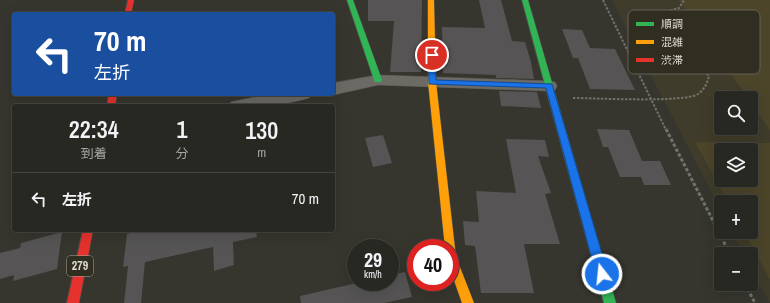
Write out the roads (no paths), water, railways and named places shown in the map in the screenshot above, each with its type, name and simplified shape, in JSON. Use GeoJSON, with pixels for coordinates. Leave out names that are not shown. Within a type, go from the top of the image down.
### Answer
{"type":"FeatureCollection","features":[{"type":"Feature","properties":{"kind":"main road"},"geometry":{"type":"LineString","coordinates":[[128,12],[131,0]]}},
{"type":"Feature","properties":{"kind":"main road"},"geometry":{"type":"LineString","coordinates":[[350,0],[378,80]]}},
{"type":"Feature","properties":{"kind":"main road"},"geometry":{"type":"LineString","coordinates":[[430,0],[432,82],[451,257],[468,303]]}},
{"type":"Feature","properties":{"kind":"main road"},"geometry":{"type":"LineString","coordinates":[[525,0],[610,303]]}},
{"type":"Feature","properties":{"kind":"main road","name":"279"},"geometry":{"type":"LineString","coordinates":[[73,303],[88,232]]}},
{"type":"Feature","properties":{"kind":"street"},"geometry":{"type":"LineString","coordinates":[[335,89],[378,80],[432,82],[551,92]]}},
{"type":"Feature","properties":{"kind":"street"},"geometry":{"type":"LineString","coordinates":[[248,104],[292,96]]}}]}
